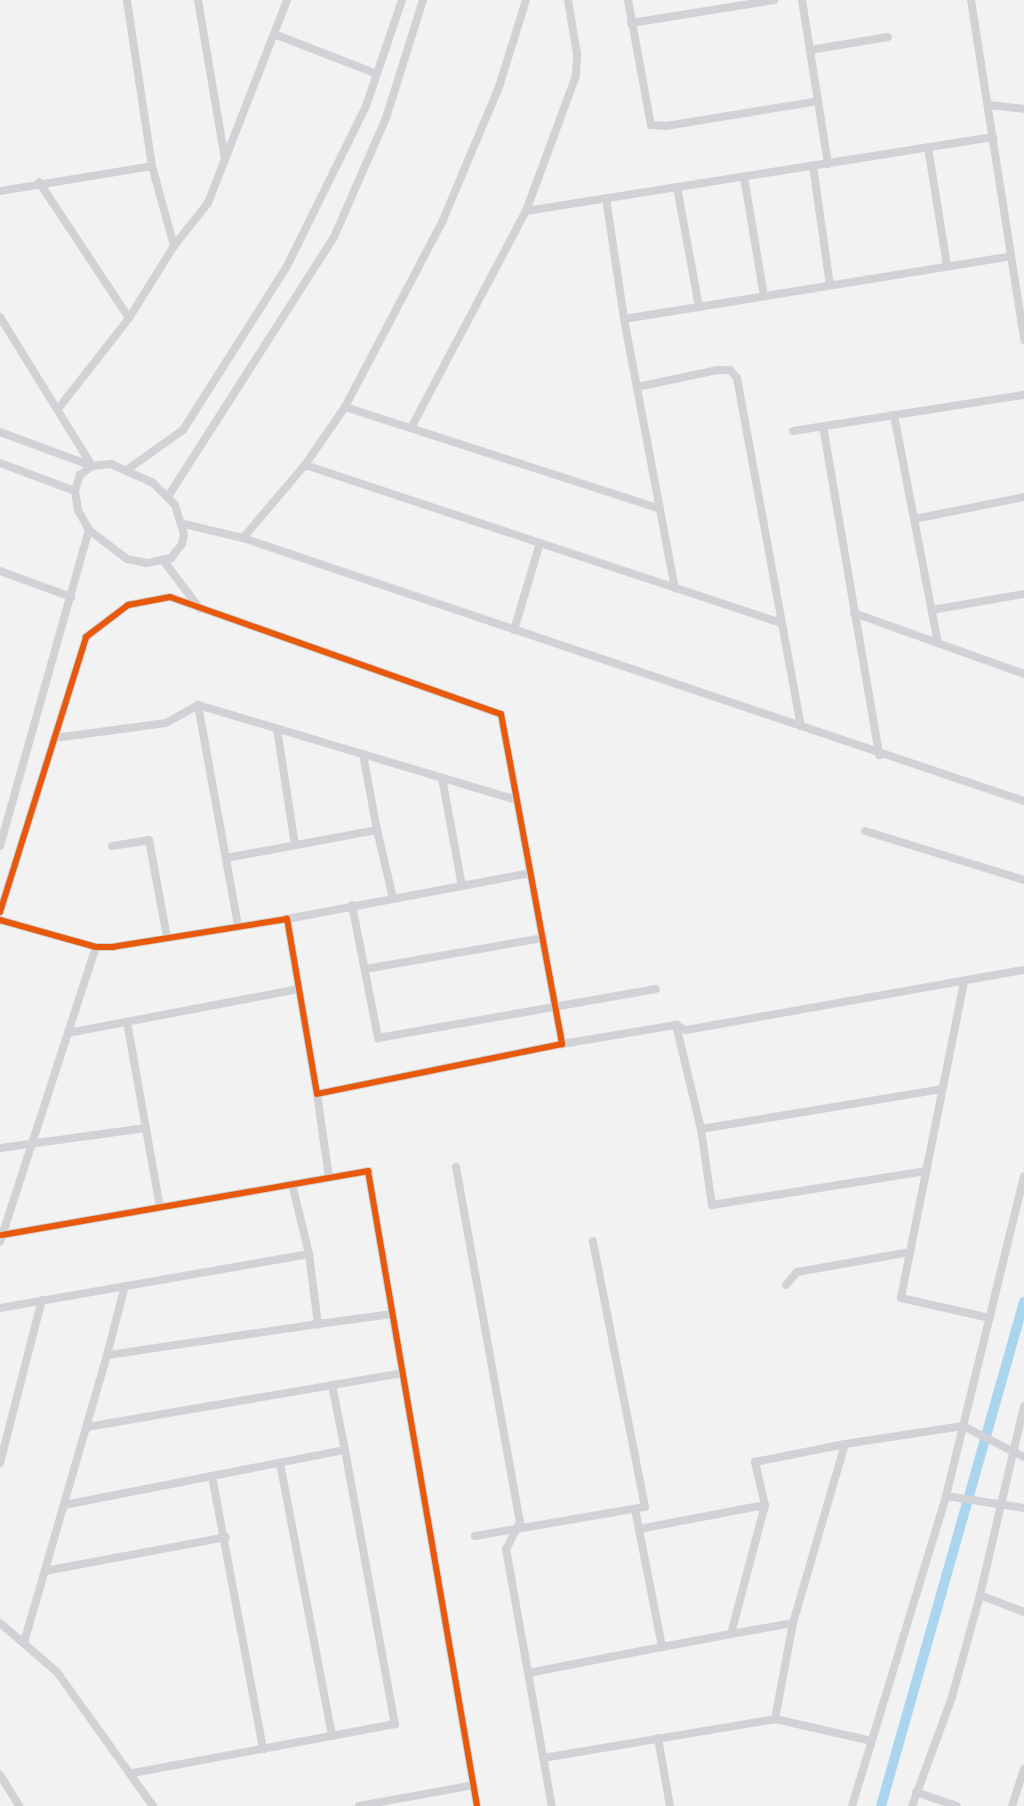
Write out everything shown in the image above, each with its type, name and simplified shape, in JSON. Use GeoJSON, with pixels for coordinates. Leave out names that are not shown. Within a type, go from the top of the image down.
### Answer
{"type":"FeatureCollection","features":[{"type":"Feature","properties":{"kind":"street"},"geometry":{"type":"LineString","coordinates":[[127,0],[152,165],[174,246]]}},
{"type":"Feature","properties":{"kind":"street"},"geometry":{"type":"LineString","coordinates":[[198,0],[225,159]]}},
{"type":"Feature","properties":{"kind":"street"},"geometry":{"type":"LineString","coordinates":[[58,409],[129,318],[174,246],[208,203],[287,0]]}},
{"type":"Feature","properties":{"kind":"street"},"geometry":{"type":"LineString","coordinates":[[128,469],[183,430],[286,268],[366,106],[402,0]]}},
{"type":"Feature","properties":{"kind":"street"},"geometry":{"type":"LineString","coordinates":[[169,495],[334,237],[386,118],[423,0]]}},
{"type":"Feature","properties":{"kind":"street"},"geometry":{"type":"LineString","coordinates":[[243,538],[305,465],[345,407],[443,220],[499,87],[526,0]]}},
{"type":"Feature","properties":{"kind":"street"},"geometry":{"type":"LineString","coordinates":[[411,428],[526,211],[576,76],[578,54],[568,0]]}},
{"type":"Feature","properties":{"kind":"street"},"geometry":{"type":"LineString","coordinates":[[627,0],[651,125],[666,126],[818,101]]}},
{"type":"Feature","properties":{"kind":"street"},"geometry":{"type":"LineString","coordinates":[[631,23],[774,0]]}},
{"type":"Feature","properties":{"kind":"street"},"geometry":{"type":"LineString","coordinates":[[802,0],[828,164]]}},
{"type":"Feature","properties":{"kind":"street"},"geometry":{"type":"LineString","coordinates":[[971,0],[1024,340]]}},
{"type":"Feature","properties":{"kind":"street"},"geometry":{"type":"LineString","coordinates":[[274,34],[377,74]]}},
{"type":"Feature","properties":{"kind":"street"},"geometry":{"type":"LineString","coordinates":[[810,50],[888,37]]}},
{"type":"Feature","properties":{"kind":"street"},"geometry":{"type":"LineString","coordinates":[[988,105],[1024,109]]}},
{"type":"Feature","properties":{"kind":"street"},"geometry":{"type":"LineString","coordinates":[[526,211],[993,137]]}},
{"type":"Feature","properties":{"kind":"street"},"geometry":{"type":"LineString","coordinates":[[928,147],[947,266]]}},
{"type":"Feature","properties":{"kind":"street"},"geometry":{"type":"LineString","coordinates":[[0,191],[39,182],[152,165]]}},
{"type":"Feature","properties":{"kind":"street"},"geometry":{"type":"LineString","coordinates":[[813,166],[830,285]]}},
{"type":"Feature","properties":{"kind":"street"},"geometry":{"type":"LineString","coordinates":[[744,177],[764,296]]}},
{"type":"Feature","properties":{"kind":"street"},"geometry":{"type":"LineString","coordinates":[[39,182],[129,318]]}},
{"type":"Feature","properties":{"kind":"street"},"geometry":{"type":"LineString","coordinates":[[677,187],[699,307]]}},
{"type":"Feature","properties":{"kind":"street"},"geometry":{"type":"LineString","coordinates":[[606,198],[624,319],[675,588]]}},
{"type":"Feature","properties":{"kind":"street"},"geometry":{"type":"LineString","coordinates":[[624,319],[1011,256]]}},
{"type":"Feature","properties":{"kind":"street"},"geometry":{"type":"LineString","coordinates":[[0,317],[92,466]]}},
{"type":"Feature","properties":{"kind":"street"},"geometry":{"type":"LineString","coordinates":[[637,387],[718,370],[730,370],[737,378],[801,726]]}},
{"type":"Feature","properties":{"kind":"street"},"geometry":{"type":"LineString","coordinates":[[793,431],[1024,395]]}},
{"type":"Feature","properties":{"kind":"street"},"geometry":{"type":"LineString","coordinates":[[345,407],[660,508]]}},
{"type":"Feature","properties":{"kind":"street"},"geometry":{"type":"LineString","coordinates":[[894,415],[938,643]]}},
{"type":"Feature","properties":{"kind":"street"},"geometry":{"type":"LineString","coordinates":[[823,426],[879,755]]}},
{"type":"Feature","properties":{"kind":"street"},"geometry":{"type":"LineString","coordinates":[[0,432],[92,466],[111,464],[128,469],[169,495],[184,524],[183,544],[171,558],[147,563],[127,559],[89,530],[78,510],[75,491],[80,475],[92,466]]}},
{"type":"Feature","properties":{"kind":"street"},"geometry":{"type":"LineString","coordinates":[[0,463],[75,491]]}},
{"type":"Feature","properties":{"kind":"street"},"geometry":{"type":"LineString","coordinates":[[305,465],[781,623]]}},
{"type":"Feature","properties":{"kind":"street"},"geometry":{"type":"LineString","coordinates":[[914,519],[1024,497]]}},
{"type":"Feature","properties":{"kind":"street"},"geometry":{"type":"LineString","coordinates":[[184,524],[243,538],[801,726],[879,755],[1024,801]]}},
{"type":"Feature","properties":{"kind":"street"},"geometry":{"type":"LineString","coordinates":[[0,846],[89,530]]}},
{"type":"Feature","properties":{"kind":"street"},"geometry":{"type":"LineString","coordinates":[[514,630],[540,543]]}},
{"type":"Feature","properties":{"kind":"street"},"geometry":{"type":"LineString","coordinates":[[163,560],[200,609]]}},
{"type":"Feature","properties":{"kind":"street"},"geometry":{"type":"LineString","coordinates":[[0,571],[71,597]]}},
{"type":"Feature","properties":{"kind":"street"},"geometry":{"type":"LineString","coordinates":[[932,610],[1024,594]]}},
{"type":"Feature","properties":{"kind":"street"},"geometry":{"type":"LineString","coordinates":[[0,912],[86,637],[128,605],[151,598],[170,597],[501,714],[557,1006],[562,1044]]}},
{"type":"Feature","properties":{"kind":"street"},"geometry":{"type":"LineString","coordinates":[[854,613],[1024,674]]}},
{"type":"Feature","properties":{"kind":"street"},"geometry":{"type":"LineString","coordinates":[[55,738],[166,723],[198,705],[516,800]]}},
{"type":"Feature","properties":{"kind":"street"},"geometry":{"type":"LineString","coordinates":[[198,705],[238,927]]}},
{"type":"Feature","properties":{"kind":"street"},"geometry":{"type":"LineString","coordinates":[[277,729],[295,845]]}},
{"type":"Feature","properties":{"kind":"street"},"geometry":{"type":"LineString","coordinates":[[363,754],[393,898]]}},
{"type":"Feature","properties":{"kind":"street"},"geometry":{"type":"LineString","coordinates":[[442,778],[462,886]]}},
{"type":"Feature","properties":{"kind":"street"},"geometry":{"type":"LineString","coordinates":[[226,858],[377,830]]}},
{"type":"Feature","properties":{"kind":"street"},"geometry":{"type":"LineString","coordinates":[[865,831],[1024,880]]}},
{"type":"Feature","properties":{"kind":"street"},"geometry":{"type":"LineString","coordinates":[[111,846],[149,840],[167,938]]}},
{"type":"Feature","properties":{"kind":"street"},"geometry":{"type":"LineString","coordinates":[[0,920],[96,947],[287,919],[531,873]]}},
{"type":"Feature","properties":{"kind":"street"},"geometry":{"type":"LineString","coordinates":[[352,905],[378,1038],[656,989]]}},
{"type":"Feature","properties":{"kind":"street"},"geometry":{"type":"LineString","coordinates":[[287,919],[329,1177]]}},
{"type":"Feature","properties":{"kind":"street"},"geometry":{"type":"LineString","coordinates":[[365,969],[543,938]]}},
{"type":"Feature","properties":{"kind":"street"},"geometry":{"type":"LineString","coordinates":[[96,947],[1,1238],[160,1207],[368,1171],[477,1806]]}},
{"type":"Feature","properties":{"kind":"street"},"geometry":{"type":"LineString","coordinates":[[317,1094],[562,1044],[676,1025],[686,1030],[1024,970]]}},
{"type":"Feature","properties":{"kind":"street"},"geometry":{"type":"LineString","coordinates":[[964,982],[901,1298],[990,1318]]}},
{"type":"Feature","properties":{"kind":"street"},"geometry":{"type":"LineString","coordinates":[[68,1034],[299,989]]}},
{"type":"Feature","properties":{"kind":"street"},"geometry":{"type":"LineString","coordinates":[[127,1022],[160,1207]]}},
{"type":"Feature","properties":{"kind":"street"},"geometry":{"type":"LineString","coordinates":[[676,1025],[701,1129],[712,1205],[926,1171]]}},
{"type":"Feature","properties":{"kind":"street"},"geometry":{"type":"LineString","coordinates":[[701,1129],[942,1089]]}},
{"type":"Feature","properties":{"kind":"street"},"geometry":{"type":"LineString","coordinates":[[0,1148],[146,1128]]}},
{"type":"Feature","properties":{"kind":"street"},"geometry":{"type":"LineString","coordinates":[[456,1167],[520,1522],[506,1550],[552,1806]]}},
{"type":"Feature","properties":{"kind":"street"},"geometry":{"type":"LineString","coordinates":[[852,1806],[946,1496],[1024,1176]]}},
{"type":"Feature","properties":{"kind":"street"},"geometry":{"type":"LineString","coordinates":[[292,1184],[309,1254],[318,1324]]}},
{"type":"Feature","properties":{"kind":"street"},"geometry":{"type":"LineString","coordinates":[[475,1536],[645,1507],[593,1241]]}},
{"type":"Feature","properties":{"kind":"street"},"geometry":{"type":"LineString","coordinates":[[786,1285],[797,1272],[910,1252]]}},
{"type":"Feature","properties":{"kind":"street"},"geometry":{"type":"LineString","coordinates":[[0,1308],[309,1254]]}},
{"type":"Feature","properties":{"kind":"street"},"geometry":{"type":"LineString","coordinates":[[24,1643],[87,1427],[125,1286]]}},
{"type":"Feature","properties":{"kind":"street"},"geometry":{"type":"LineString","coordinates":[[0,1463],[42,1300]]}},
{"type":"Feature","properties":{"kind":"street"},"geometry":{"type":"LineString","coordinates":[[107,1355],[392,1314]]}},
{"type":"Feature","properties":{"kind":"street"},"geometry":{"type":"LineString","coordinates":[[87,1427],[402,1373]]}},
{"type":"Feature","properties":{"kind":"street"},"geometry":{"type":"LineString","coordinates":[[132,1773],[395,1724],[332,1385]]}},
{"type":"Feature","properties":{"kind":"street"},"geometry":{"type":"LineString","coordinates":[[912,1806],[952,1697],[980,1595],[1000,1503],[1022,1425],[1024,1406]]}},
{"type":"Feature","properties":{"kind":"street"},"geometry":{"type":"LineString","coordinates":[[731,1635],[765,1505],[755,1462],[845,1444],[963,1426],[1014,1449],[1024,1457]]}},
{"type":"Feature","properties":{"kind":"street"},"geometry":{"type":"LineString","coordinates":[[775,1719],[793,1623],[845,1444]]}},
{"type":"Feature","properties":{"kind":"street"},"geometry":{"type":"LineString","coordinates":[[64,1505],[345,1450]]}},
{"type":"Feature","properties":{"kind":"street"},"geometry":{"type":"LineString","coordinates":[[280,1463],[332,1736]]}},
{"type":"Feature","properties":{"kind":"street"},"geometry":{"type":"LineString","coordinates":[[212,1476],[226,1537],[263,1749]]}},
{"type":"Feature","properties":{"kind":"street"},"geometry":{"type":"LineString","coordinates":[[946,1496],[1024,1508]]}},
{"type":"Feature","properties":{"kind":"street"},"geometry":{"type":"LineString","coordinates":[[639,1529],[765,1505]]}},
{"type":"Feature","properties":{"kind":"street"},"geometry":{"type":"LineString","coordinates":[[635,1509],[662,1647]]}},
{"type":"Feature","properties":{"kind":"street"},"geometry":{"type":"LineString","coordinates":[[45,1570],[226,1537]]}},
{"type":"Feature","properties":{"kind":"street"},"geometry":{"type":"LineString","coordinates":[[980,1595],[1024,1612]]}},
{"type":"Feature","properties":{"kind":"street"},"geometry":{"type":"LineString","coordinates":[[0,1623],[57,1671],[132,1773],[153,1806]]}},
{"type":"Feature","properties":{"kind":"street"},"geometry":{"type":"LineString","coordinates":[[528,1673],[793,1623]]}},
{"type":"Feature","properties":{"kind":"street"},"geometry":{"type":"LineString","coordinates":[[543,1758],[775,1719],[872,1741]]}},
{"type":"Feature","properties":{"kind":"street"},"geometry":{"type":"LineString","coordinates":[[658,1738],[670,1806]]}},
{"type":"Feature","properties":{"kind":"street"},"geometry":{"type":"LineString","coordinates":[[1012,1806],[1024,1769]]}},
{"type":"Feature","properties":{"kind":"street"},"geometry":{"type":"LineString","coordinates":[[0,1775],[20,1806]]}},
{"type":"Feature","properties":{"kind":"street"},"geometry":{"type":"LineString","coordinates":[[359,1806],[473,1785]]}},
{"type":"Feature","properties":{"kind":"street"},"geometry":{"type":"LineString","coordinates":[[916,1792],[957,1806]]}},
{"type":"Feature","properties":{"kind":"waterway"},"geometry":{"type":"LineString","coordinates":[[881,1806],[1024,1302]]}},
{"type":"Feature","properties":{"kind":"cycle path"},"geometry":{"type":"LineString","coordinates":[[0,912],[86,637],[128,605],[170,597],[501,714],[562,1044],[317,1094],[287,919],[113,947],[96,947],[0,920]]}},
{"type":"Feature","properties":{"kind":"cycle path"},"geometry":{"type":"LineString","coordinates":[[2,1235],[368,1171],[477,1806]]}}]}
